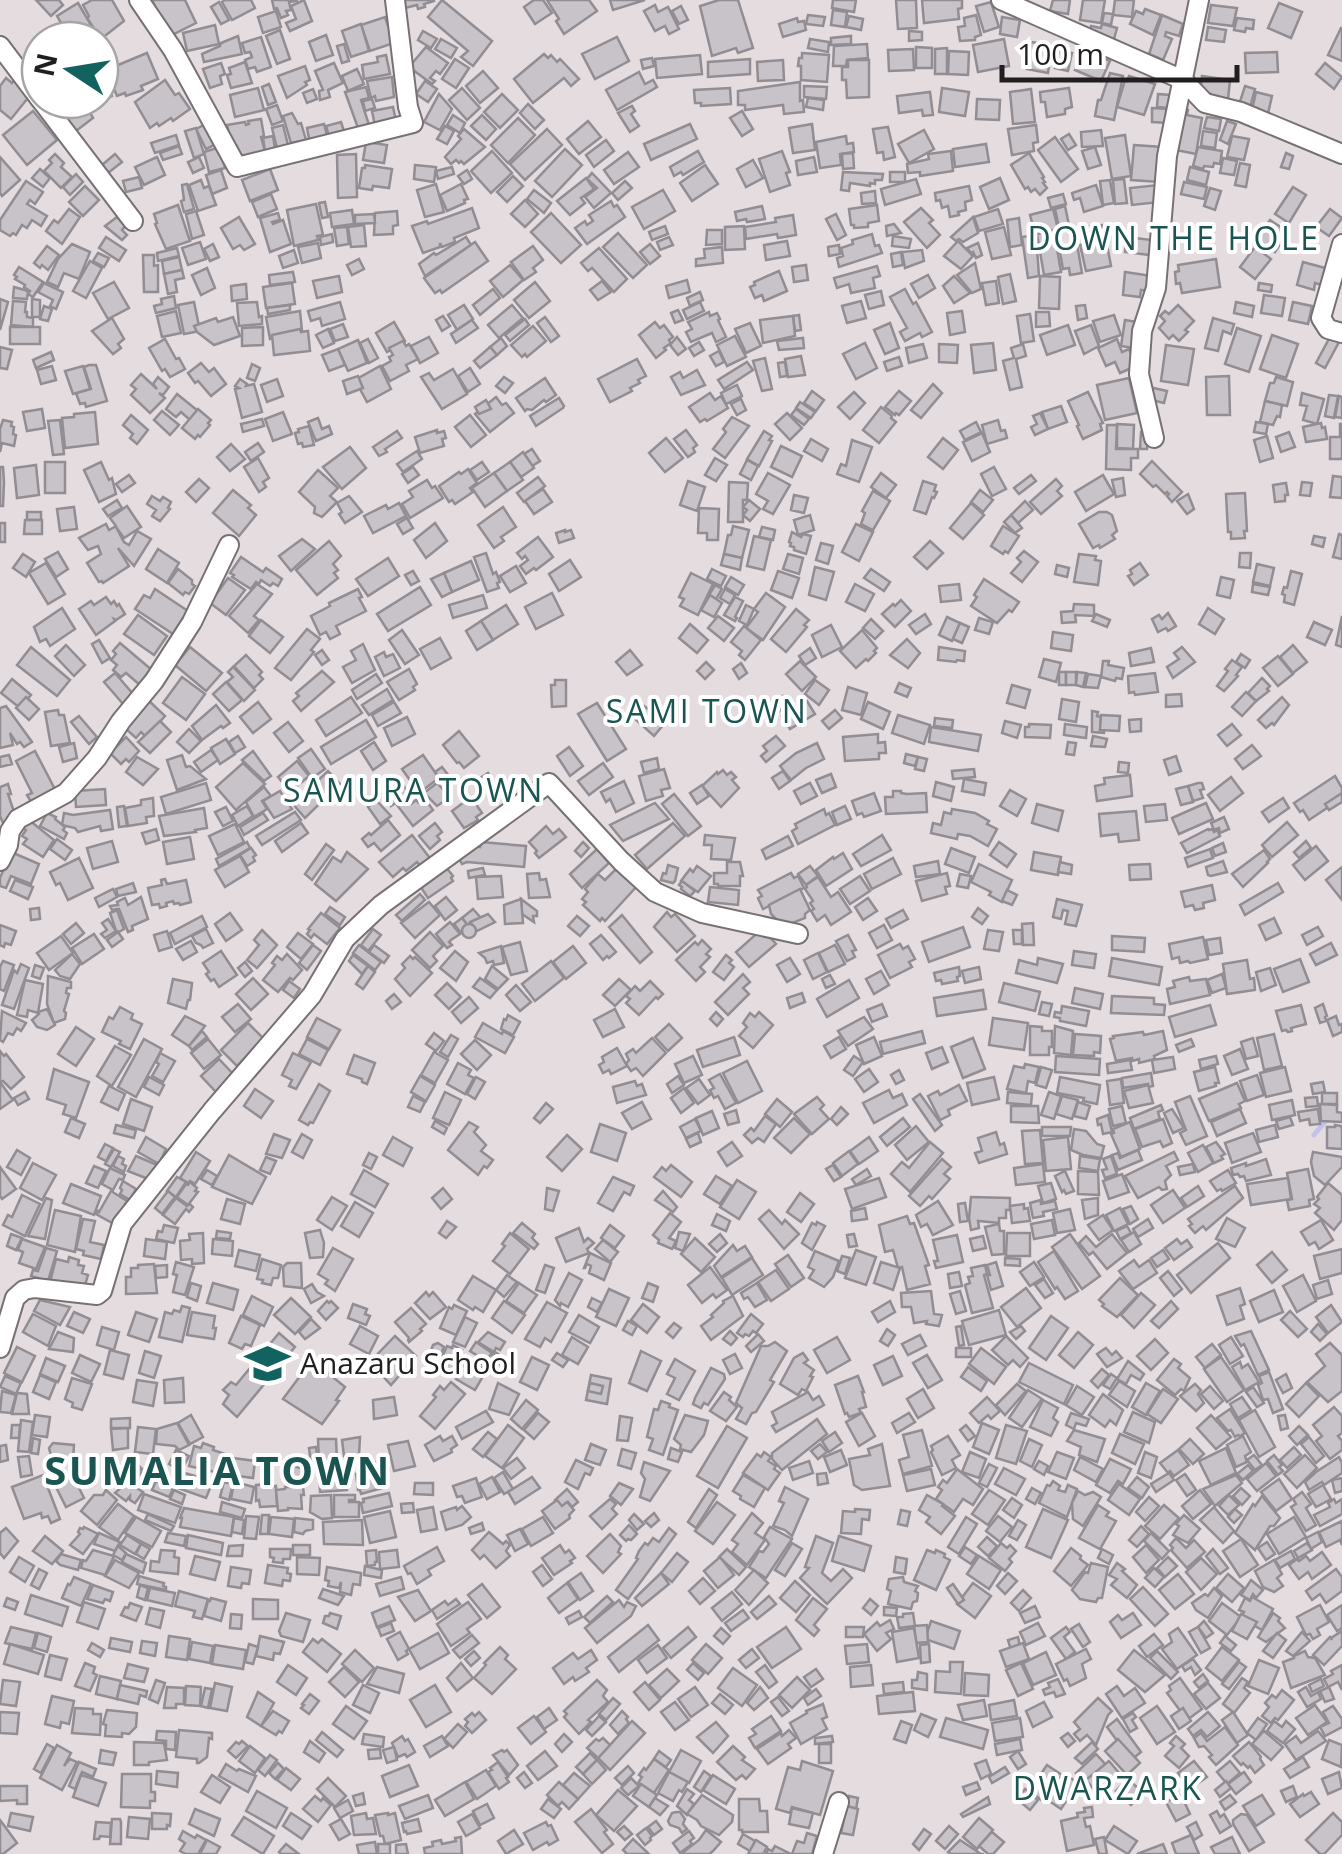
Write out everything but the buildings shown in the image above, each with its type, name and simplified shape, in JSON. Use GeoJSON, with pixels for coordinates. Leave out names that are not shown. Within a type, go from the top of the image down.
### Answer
{"type":"FeatureCollection","features":[{"type":"Feature","properties":{"kind":"street"},"geometry":{"type":"LineString","coordinates":[[139,0],[173,50],[237,166],[413,123],[395,0]]}},
{"type":"Feature","properties":{"kind":"street"},"geometry":{"type":"LineString","coordinates":[[1000,0],[1184,80],[1205,102],[1240,112],[1342,154]]}},
{"type":"Feature","properties":{"kind":"street"},"geometry":{"type":"LineString","coordinates":[[1154,438],[1139,374],[1142,331],[1156,288],[1167,156],[1198,0]]}},
{"type":"Feature","properties":{"kind":"street"},"geometry":{"type":"LineString","coordinates":[[0,46],[20,73]]}},
{"type":"Feature","properties":{"kind":"street"},"geometry":{"type":"LineString","coordinates":[[55,120],[133,221]]}},
{"type":"Feature","properties":{"kind":"street"},"geometry":{"type":"LineString","coordinates":[[1342,244],[1321,318],[1328,329],[1342,333]]}},
{"type":"Feature","properties":{"kind":"street"},"geometry":{"type":"LineString","coordinates":[[0,862],[10,831],[18,820],[66,793],[154,681],[192,622],[228,545]]}},
{"type":"Feature","properties":{"kind":"street"},"geometry":{"type":"LineString","coordinates":[[0,1348],[15,1298],[24,1290],[97,1295],[102,1291],[122,1224],[312,995],[345,940],[381,906],[550,782],[621,861],[655,892],[702,914],[798,934]]}},
{"type":"Feature","properties":{"kind":"street"},"geometry":{"type":"LineString","coordinates":[[824,1854],[839,1802]]}},
{"type":"Feature","properties":{"kind":"waterway"},"geometry":{"type":"LineString","coordinates":[[1314,1135],[1328,1118],[1342,1116]]}},
{"type":"Feature","properties":{"kind":"place","name":"Anazaru School"},"geometry":{"type":"Point","coordinates":[267,1364]}},
{"type":"Feature","properties":{"kind":"district","name":"DOWN THE HOLE"},"geometry":{"type":"Point","coordinates":[1174,239]}},
{"type":"Feature","properties":{"kind":"district","name":"SAMI TOWN"},"geometry":{"type":"Point","coordinates":[707,712]}},
{"type":"Feature","properties":{"kind":"district","name":"SAMURA TOWN"},"geometry":{"type":"Point","coordinates":[414,791]}},
{"type":"Feature","properties":{"kind":"district","name":"SUMALIA TOWN"},"geometry":{"type":"Point","coordinates":[218,1471]}},
{"type":"Feature","properties":{"kind":"district","name":"DWARZARK"},"geometry":{"type":"Point","coordinates":[1108,1789]}}]}
